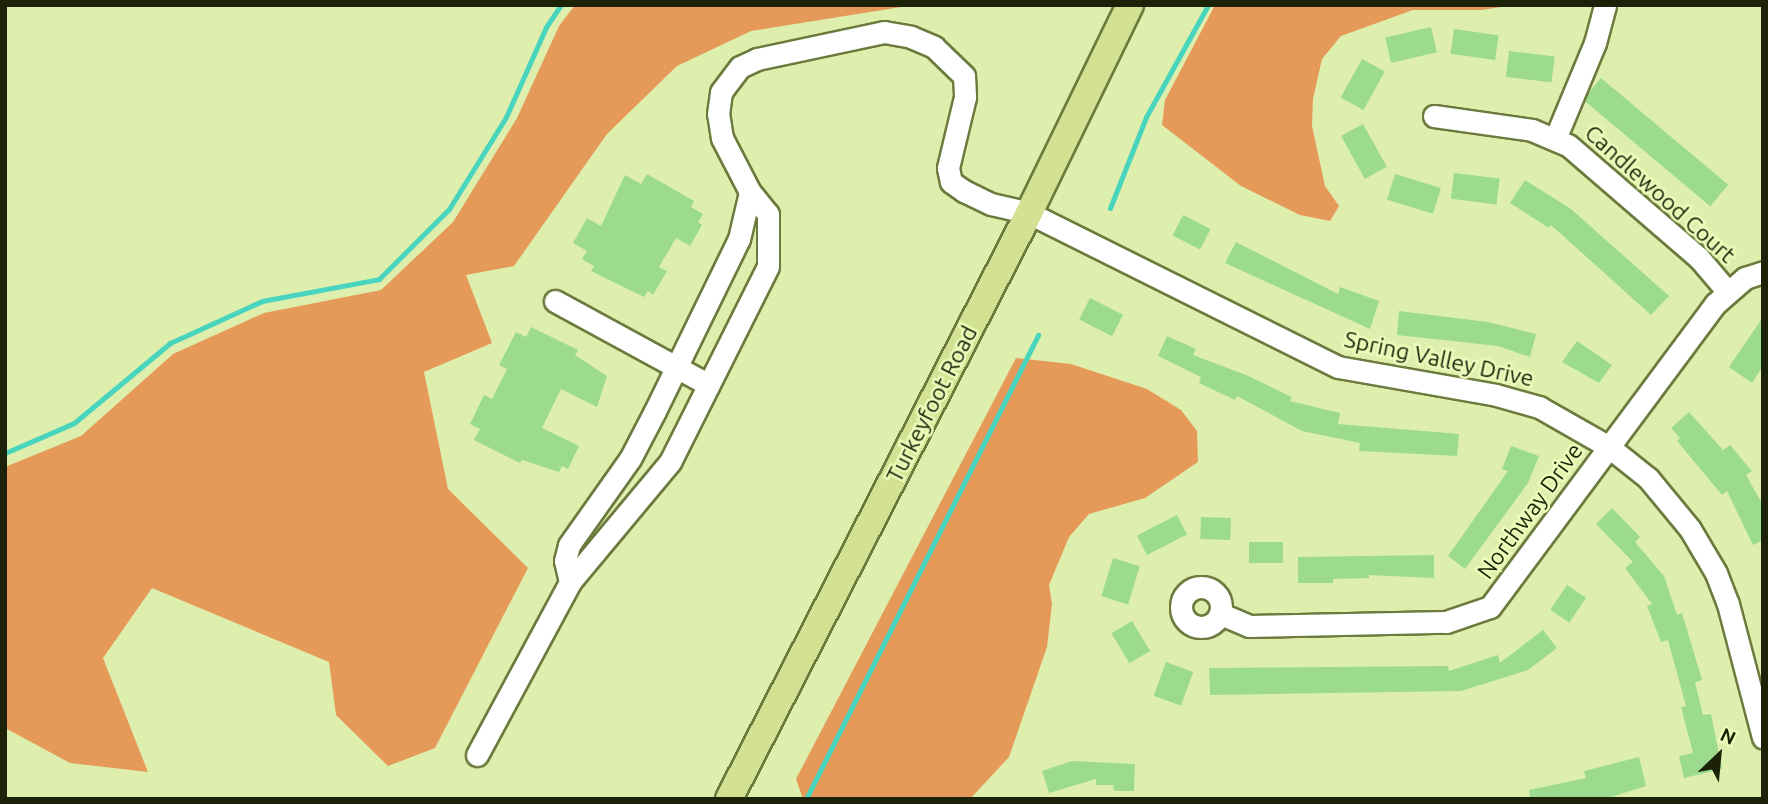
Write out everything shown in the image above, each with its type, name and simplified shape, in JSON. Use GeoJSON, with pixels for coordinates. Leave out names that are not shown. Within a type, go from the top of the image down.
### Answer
{"type":"FeatureCollection","features":[{"type":"Feature","properties":{"kind":"main road","name":"Turkeyfoot Road"},"geometry":{"type":"LineString","coordinates":[[729,799],[1029,213],[1130,5]]}},
{"type":"Feature","properties":{"kind":"street","name":"Candlewood Court"},"geometry":{"type":"LineString","coordinates":[[1555,139],[1595,43],[1605,5]]}},
{"type":"Feature","properties":{"kind":"street","name":"Spring Valley Drive"},"geometry":{"type":"LineString","coordinates":[[750,192],[722,138],[718,114],[721,92],[740,67],[757,59],[884,32],[934,47],[964,76],[965,97],[950,149],[951,182],[991,204],[1029,213],[1338,367],[1496,395],[1539,407],[1609,447],[1648,478],[1690,529],[1716,573],[1732,615],[1763,737]]}},
{"type":"Feature","properties":{"kind":"street","name":"Candlewood Court"},"geometry":{"type":"LineString","coordinates":[[1434,116],[1532,130],[1555,139],[1607,177],[1699,258],[1727,291]]}},
{"type":"Feature","properties":{"kind":"street"},"geometry":{"type":"LineString","coordinates":[[570,582],[565,561],[569,545],[630,459],[739,239],[750,192]]}},
{"type":"Feature","properties":{"kind":"street"},"geometry":{"type":"LineString","coordinates":[[477,755],[570,582],[670,462],[768,267],[768,214],[750,192]]}},
{"type":"Feature","properties":{"kind":"street","name":"Northway Drive"},"geometry":{"type":"LineString","coordinates":[[1221,614],[1250,626],[1446,622],[1475,616],[1503,596],[1609,447],[1727,291],[1763,272]]}},
{"type":"Feature","properties":{"kind":"street"},"geometry":{"type":"LineString","coordinates":[[555,301],[709,385]]}},
{"type":"Feature","properties":{"kind":"shaded area"},"geometry":{"type":"Polygon","coordinates":[[[575,5],[914,5],[751,31],[677,66],[607,134],[514,266],[466,275],[492,343],[424,372],[448,489],[528,568],[435,748],[388,766],[336,715],[329,662],[152,588],[103,658],[148,772],[70,763],[5,728],[5,467],[81,436],[173,354],[264,313],[381,290],[453,222],[517,118],[559,26],[575,5]]]}},
{"type":"Feature","properties":{"kind":"shaded area"},"geometry":{"type":"Polygon","coordinates":[[[1215,5],[1514,5],[1482,10],[1413,10],[1341,36],[1322,59],[1313,99],[1312,126],[1325,186],[1339,206],[1330,221],[1300,215],[1241,186],[1162,125],[1165,100],[1215,5]]]}},
{"type":"Feature","properties":{"kind":"shaded area"},"geometry":{"type":"Polygon","coordinates":[[[1016,358],[1071,364],[1147,389],[1181,410],[1197,431],[1198,462],[1145,498],[1089,514],[1069,537],[1049,585],[1052,604],[1047,647],[1009,757],[970,799],[803,799],[796,779],[1016,358]]]}},
{"type":"Feature","properties":{"kind":"building"},"geometry":{"type":"Polygon","coordinates":[[[1431,27],[1437,52],[1391,63],[1385,38],[1431,27]]]}},
{"type":"Feature","properties":{"kind":"building"},"geometry":{"type":"Polygon","coordinates":[[[1454,29],[1499,35],[1495,60],[1451,54],[1454,29]]]}},
{"type":"Feature","properties":{"kind":"building"},"geometry":{"type":"Polygon","coordinates":[[[1509,51],[1555,57],[1551,82],[1506,77],[1509,51]]]}},
{"type":"Feature","properties":{"kind":"building"},"geometry":{"type":"Polygon","coordinates":[[[1362,59],[1385,72],[1363,110],[1341,97],[1362,59]]]}},
{"type":"Feature","properties":{"kind":"building"},"geometry":{"type":"Polygon","coordinates":[[[1601,78],[1728,185],[1710,206],[1583,99],[1601,78]]]}},
{"type":"Feature","properties":{"kind":"building"},"geometry":{"type":"Polygon","coordinates":[[[1363,124],[1387,167],[1365,179],[1341,136],[1363,124]]]}},
{"type":"Feature","properties":{"kind":"building"},"geometry":{"type":"Polygon","coordinates":[[[1454,173],[1500,179],[1496,204],[1451,199],[1454,173]]]}},
{"type":"Feature","properties":{"kind":"building"},"geometry":{"type":"Polygon","coordinates":[[[647,174],[694,201],[691,207],[703,214],[698,222],[702,225],[690,246],[676,238],[659,267],[667,271],[653,295],[648,291],[644,297],[591,271],[594,266],[582,259],[587,251],[573,243],[587,218],[601,226],[625,175],[641,184],[647,174]]]}},
{"type":"Feature","properties":{"kind":"building"},"geometry":{"type":"Polygon","coordinates":[[[1395,174],[1441,188],[1433,214],[1387,200],[1395,174]]]}},
{"type":"Feature","properties":{"kind":"building"},"geometry":{"type":"Polygon","coordinates":[[[1525,180],[1571,209],[1669,296],[1651,315],[1551,225],[1549,228],[1510,203],[1525,180]]]}},
{"type":"Feature","properties":{"kind":"building"},"geometry":{"type":"Polygon","coordinates":[[[1183,215],[1211,229],[1200,250],[1173,235],[1183,215]]]}},
{"type":"Feature","properties":{"kind":"building"},"geometry":{"type":"Polygon","coordinates":[[[1236,242],[1338,294],[1340,287],[1379,301],[1370,329],[1225,263],[1236,242]]]}},
{"type":"Feature","properties":{"kind":"building"},"geometry":{"type":"Polygon","coordinates":[[[1090,298],[1123,315],[1112,336],[1079,319],[1090,298]]]}},
{"type":"Feature","properties":{"kind":"building"},"geometry":{"type":"Polygon","coordinates":[[[1399,311],[1488,322],[1536,334],[1530,357],[1498,346],[1397,335],[1399,311]]]}},
{"type":"Feature","properties":{"kind":"building"},"geometry":{"type":"Polygon","coordinates":[[[1763,317],[1763,366],[1752,383],[1729,367],[1763,317]]]}},
{"type":"Feature","properties":{"kind":"building"},"geometry":{"type":"Polygon","coordinates":[[[531,327],[578,350],[575,355],[607,376],[597,407],[561,389],[542,428],[579,446],[568,469],[562,466],[559,472],[522,460],[520,463],[474,440],[480,429],[470,424],[484,395],[492,399],[507,369],[499,365],[516,332],[526,337],[531,327]]]}},
{"type":"Feature","properties":{"kind":"building"},"geometry":{"type":"Polygon","coordinates":[[[1167,336],[1196,349],[1193,355],[1246,375],[1292,397],[1290,401],[1340,413],[1338,424],[1459,434],[1457,456],[1359,451],[1360,443],[1302,431],[1237,396],[1235,400],[1199,383],[1201,377],[1158,356],[1167,336]]]}},
{"type":"Feature","properties":{"kind":"building"},"geometry":{"type":"Polygon","coordinates":[[[1577,341],[1612,365],[1599,383],[1562,362],[1577,341]]]}},
{"type":"Feature","properties":{"kind":"building"},"geometry":{"type":"Polygon","coordinates":[[[1689,412],[1723,450],[1730,445],[1752,471],[1746,475],[1763,505],[1763,540],[1753,545],[1727,491],[1722,495],[1677,441],[1680,438],[1671,428],[1689,412]]]}},
{"type":"Feature","properties":{"kind":"building"},"geometry":{"type":"Polygon","coordinates":[[[1511,446],[1539,456],[1528,483],[1465,569],[1448,556],[1508,471],[1502,469],[1511,446]]]}},
{"type":"Feature","properties":{"kind":"building"},"geometry":{"type":"Polygon","coordinates":[[[1612,508],[1640,537],[1635,542],[1664,576],[1677,615],[1682,613],[1702,680],[1695,682],[1703,715],[1711,714],[1722,769],[1684,778],[1679,756],[1693,753],[1681,707],[1686,706],[1668,640],[1661,642],[1647,606],[1652,604],[1625,568],[1633,562],[1596,524],[1612,508]]]}},
{"type":"Feature","properties":{"kind":"building"},"geometry":{"type":"Polygon","coordinates":[[[1177,515],[1187,535],[1147,555],[1137,535],[1177,515]]]}},
{"type":"Feature","properties":{"kind":"building"},"geometry":{"type":"Polygon","coordinates":[[[1201,517],[1231,518],[1230,540],[1200,539],[1201,517]]]}},
{"type":"Feature","properties":{"kind":"building"},"geometry":{"type":"Polygon","coordinates":[[[1249,542],[1283,542],[1283,563],[1249,563],[1249,542]]]}},
{"type":"Feature","properties":{"kind":"building"},"geometry":{"type":"Polygon","coordinates":[[[1434,555],[1434,578],[1369,575],[1369,578],[1333,579],[1333,583],[1298,583],[1298,557],[1434,555]]]}},
{"type":"Feature","properties":{"kind":"building"},"geometry":{"type":"Polygon","coordinates":[[[1113,558],[1140,566],[1128,604],[1101,596],[1113,558]]]}},
{"type":"Feature","properties":{"kind":"building"},"geometry":{"type":"Polygon","coordinates":[[[1567,585],[1586,598],[1569,623],[1550,610],[1567,585]]]}},
{"type":"Feature","properties":{"kind":"building"},"geometry":{"type":"Polygon","coordinates":[[[1132,621],[1150,651],[1129,663],[1111,633],[1132,621]]]}},
{"type":"Feature","properties":{"kind":"building"},"geometry":{"type":"Polygon","coordinates":[[[1543,630],[1557,648],[1528,670],[1461,691],[1210,695],[1209,668],[1448,666],[1449,671],[1498,655],[1500,663],[1543,630]]]}},
{"type":"Feature","properties":{"kind":"building"},"geometry":{"type":"Polygon","coordinates":[[[1166,662],[1193,672],[1181,706],[1154,696],[1166,662]]]}},
{"type":"Feature","properties":{"kind":"building"},"geometry":{"type":"Polygon","coordinates":[[[1639,757],[1646,786],[1605,799],[1530,799],[1529,790],[1586,778],[1584,771],[1639,757]]]}},
{"type":"Feature","properties":{"kind":"building"},"geometry":{"type":"Polygon","coordinates":[[[1072,761],[1135,764],[1134,791],[1114,791],[1113,785],[1096,785],[1096,779],[1049,793],[1042,771],[1072,761]]]}},
{"type":"Feature","properties":{"kind":"waterway"},"geometry":{"type":"LineString","coordinates":[[5,453],[74,423],[170,343],[262,301],[379,279],[449,209],[506,117],[546,27],[561,5]]}},
{"type":"Feature","properties":{"kind":"waterway"},"geometry":{"type":"LineString","coordinates":[[1110,208],[1146,117],[1208,5]]}},
{"type":"Feature","properties":{"kind":"waterway"},"geometry":{"type":"LineString","coordinates":[[806,799],[1038,335]]}}]}
